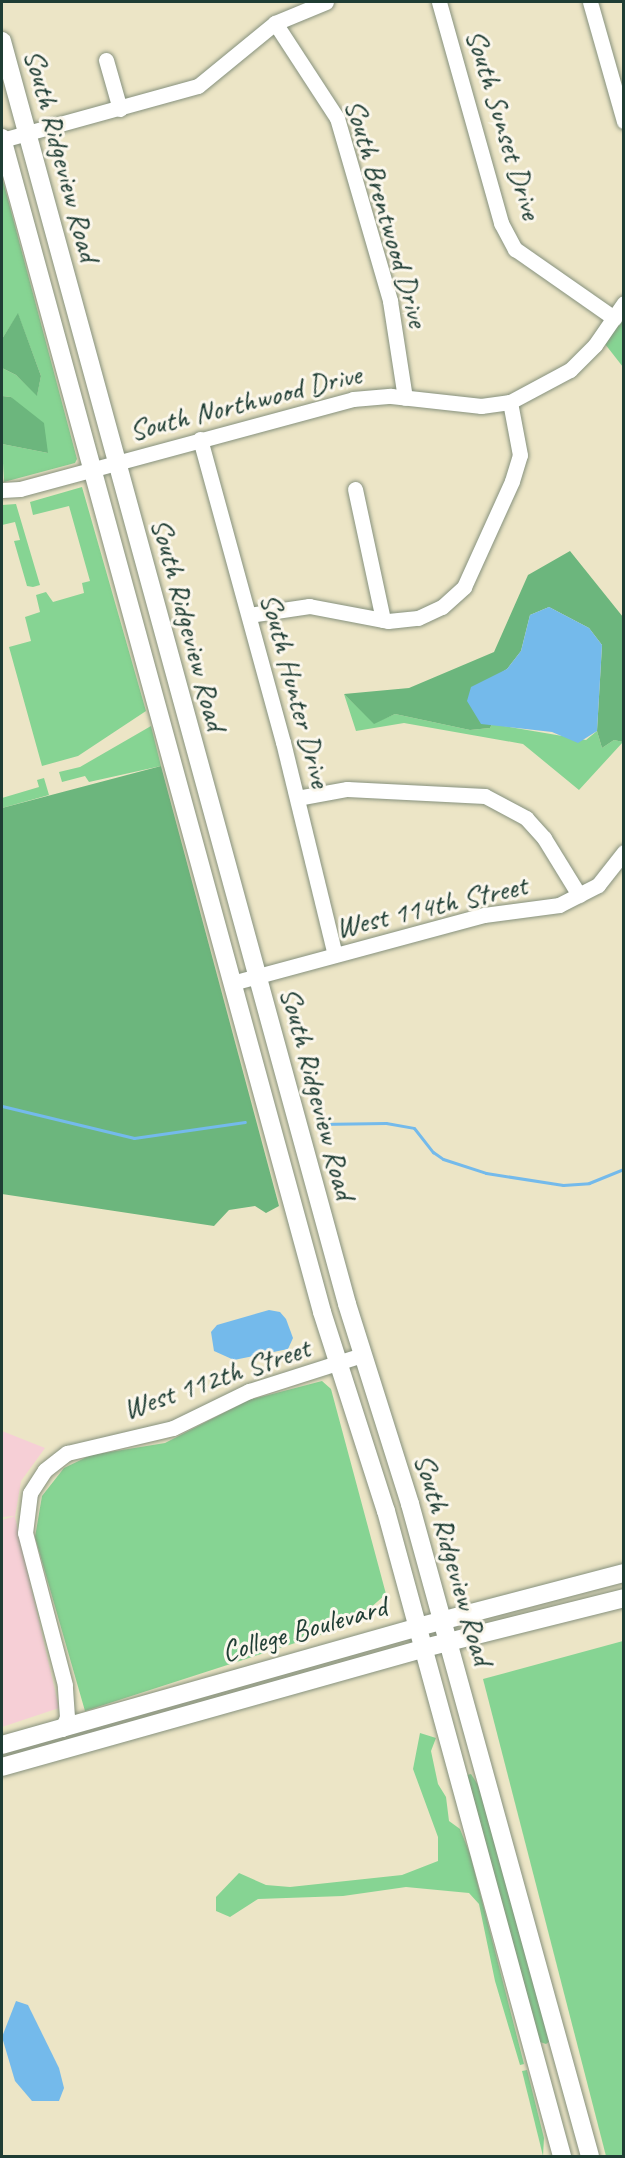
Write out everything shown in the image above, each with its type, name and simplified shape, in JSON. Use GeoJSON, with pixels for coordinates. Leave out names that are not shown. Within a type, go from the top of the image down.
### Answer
{"type":"FeatureCollection","features":[{"type":"Feature","properties":{"kind":"main road","name":"South Ridgeview Road"},"geometry":{"type":"LineString","coordinates":[[2,41],[256,976],[362,1355],[410,1504],[590,2157]]}},
{"type":"Feature","properties":{"kind":"main road","name":"South Ridgeview Road"},"geometry":{"type":"LineString","coordinates":[[2,139],[337,1364],[386,1511],[562,2157]]}},
{"type":"Feature","properties":{"kind":"main road","name":"College Boulevard"},"geometry":{"type":"LineString","coordinates":[[2,1745],[418,1627],[624,1574]]}},
{"type":"Feature","properties":{"kind":"main road","name":"College Boulevard"},"geometry":{"type":"LineString","coordinates":[[2,1767],[448,1641],[624,1598]]}},
{"type":"Feature","properties":{"kind":"street"},"geometry":{"type":"LineString","coordinates":[[2,139],[180,93],[206,81],[275,23],[326,2]]}},
{"type":"Feature","properties":{"kind":"street","name":"South Sunset Drive"},"geometry":{"type":"LineString","coordinates":[[439,2],[501,223],[515,249],[614,318]]}},
{"type":"Feature","properties":{"kind":"street"},"geometry":{"type":"LineString","coordinates":[[590,2],[620,90],[624,121]]}},
{"type":"Feature","properties":{"kind":"street","name":"South Brentwood Drive"},"geometry":{"type":"LineString","coordinates":[[275,23],[337,117],[390,301],[405,398]]}},
{"type":"Feature","properties":{"kind":"street"},"geometry":{"type":"LineString","coordinates":[[106,60],[120,109]]}},
{"type":"Feature","properties":{"kind":"street","name":"South Northwood Drive"},"geometry":{"type":"LineString","coordinates":[[2,490],[20,489],[353,399],[405,398],[451,405],[510,402],[570,370],[624,303]]}},
{"type":"Feature","properties":{"kind":"street"},"geometry":{"type":"LineString","coordinates":[[249,615],[309,606],[383,620],[418,618],[442,607],[464,586],[519,455],[510,402]]}},
{"type":"Feature","properties":{"kind":"street","name":"South Hunter Drive"},"geometry":{"type":"LineString","coordinates":[[201,439],[297,798],[335,955]]}},
{"type":"Feature","properties":{"kind":"street"},"geometry":{"type":"LineString","coordinates":[[355,489],[383,620]]}},
{"type":"Feature","properties":{"kind":"street"},"geometry":{"type":"LineString","coordinates":[[297,798],[347,789],[485,796],[526,818],[544,838],[579,895]]}},
{"type":"Feature","properties":{"kind":"street","name":"West 114th Street"},"geometry":{"type":"LineString","coordinates":[[232,982],[484,915],[559,905],[598,885],[624,852]]}},
{"type":"Feature","properties":{"kind":"street","name":"West 112th Street"},"geometry":{"type":"LineString","coordinates":[[72,1726],[70,1689],[65,1685],[25,1526],[30,1493],[54,1461],[83,1447],[173,1428],[249,1391],[362,1355]]}},
{"type":"Feature","properties":{"kind":"street"},"geometry":{"type":"LineString","coordinates":[[72,1726],[80,1745]]}},
{"type":"Feature","properties":{"kind":"shaded area"},"geometry":{"type":"Polygon","coordinates":[[[2,1431],[45,1448],[21,1481],[15,1517],[59,1708],[2,1727],[2,1520],[15,1516],[2,1517],[2,1431]]]}},
{"type":"Feature","properties":{"kind":"green space"},"geometry":{"type":"Polygon","coordinates":[[[2,177],[77,459],[75,463],[4,482],[2,444],[48,453],[11,397],[2,396],[2,368],[16,375],[37,395],[41,376],[18,314],[2,339],[2,177]]]}},
{"type":"Feature","properties":{"kind":"green space"},"geometry":{"type":"Polygon","coordinates":[[[18,313],[41,376],[37,396],[16,375],[2,368],[2,339],[18,313]]]}},
{"type":"Feature","properties":{"kind":"green space"},"geometry":{"type":"Polygon","coordinates":[[[623,317],[623,367],[605,344],[623,317]]]}},
{"type":"Feature","properties":{"kind":"green space"},"geometry":{"type":"Polygon","coordinates":[[[2,396],[11,397],[44,423],[48,453],[2,444],[2,396]]]}},
{"type":"Feature","properties":{"kind":"green space"},"geometry":{"type":"Polygon","coordinates":[[[82,487],[146,711],[78,756],[42,766],[9,647],[31,641],[25,617],[40,612],[36,595],[46,592],[53,602],[84,593],[82,583],[90,581],[69,506],[33,515],[30,502],[82,487]]]}},
{"type":"Feature","properties":{"kind":"green space"},"geometry":{"type":"Polygon","coordinates":[[[16,504],[40,585],[33,587],[27,586],[14,541],[20,540],[15,522],[2,525],[2,505],[16,504]]]}},
{"type":"Feature","properties":{"kind":"green space"},"geometry":{"type":"Polygon","coordinates":[[[570,551],[623,617],[623,742],[614,740],[602,748],[597,731],[602,645],[589,628],[549,607],[530,615],[521,651],[507,669],[487,682],[481,724],[492,724],[490,728],[470,730],[395,714],[374,724],[344,694],[409,688],[494,652],[528,575],[570,551]]]}},
{"type":"Feature","properties":{"kind":"green space"},"geometry":{"type":"Polygon","coordinates":[[[344,694],[374,723],[395,714],[470,730],[490,728],[492,724],[586,740],[597,731],[602,748],[614,740],[623,742],[579,790],[523,744],[404,723],[356,731],[344,694]]]}},
{"type":"Feature","properties":{"kind":"green space"},"geometry":{"type":"Polygon","coordinates":[[[151,726],[161,766],[89,782],[85,776],[62,782],[59,772],[80,767],[151,726]]]}},
{"type":"Feature","properties":{"kind":"green space"},"geometry":{"type":"Polygon","coordinates":[[[161,766],[279,1206],[266,1213],[255,1206],[229,1210],[214,1226],[2,1194],[2,808],[161,766]]]}},
{"type":"Feature","properties":{"kind":"green space"},"geometry":{"type":"Polygon","coordinates":[[[44,778],[49,795],[2,808],[2,798],[39,787],[37,780],[44,778]]]}},
{"type":"Feature","properties":{"kind":"green space"},"geometry":{"type":"Polygon","coordinates":[[[322,1381],[331,1389],[386,1594],[351,1625],[85,1711],[35,1537],[42,1496],[64,1468],[91,1455],[165,1443],[249,1400],[322,1381]]]}},
{"type":"Feature","properties":{"kind":"green space"},"geometry":{"type":"Polygon","coordinates":[[[623,1641],[624,2156],[606,2156],[483,1679],[623,1641]]]}},
{"type":"Feature","properties":{"kind":"green space"},"geometry":{"type":"Polygon","coordinates":[[[420,1733],[436,1738],[431,1751],[438,1784],[446,1797],[449,1821],[460,1829],[470,1854],[524,2064],[520,2065],[495,1981],[479,1904],[469,1893],[406,1887],[343,1896],[258,1899],[230,1917],[216,1911],[216,1897],[239,1873],[266,1885],[290,1887],[402,1875],[438,1861],[438,1837],[413,1769],[420,1733]]]}},
{"type":"Feature","properties":{"kind":"green space"},"geometry":{"type":"Polygon","coordinates":[[[471,1774],[485,1796],[550,2041],[546,2044],[540,2042],[467,1775],[471,1774]]]}},
{"type":"Feature","properties":{"kind":"green space"},"geometry":{"type":"Polygon","coordinates":[[[527,2070],[544,2138],[543,2156],[522,2071],[527,2070]]]}},
{"type":"Feature","properties":{"kind":"water"},"geometry":{"type":"Polygon","coordinates":[[[549,607],[589,628],[602,645],[597,731],[578,743],[552,732],[481,724],[467,701],[471,687],[507,669],[521,651],[530,615],[549,607]]]}},
{"type":"Feature","properties":{"kind":"water"},"geometry":{"type":"Polygon","coordinates":[[[269,1310],[280,1312],[286,1319],[293,1338],[288,1349],[234,1360],[214,1351],[211,1332],[217,1325],[269,1310]]]}},
{"type":"Feature","properties":{"kind":"water"},"geometry":{"type":"Polygon","coordinates":[[[16,2001],[28,2005],[59,2068],[64,2088],[59,2101],[32,2101],[15,2081],[2,2037],[16,2001]]]}},
{"type":"Feature","properties":{"kind":"waterway"},"geometry":{"type":"LineString","coordinates":[[2,1106],[134,1138],[245,1122]]}},
{"type":"Feature","properties":{"kind":"waterway"},"geometry":{"type":"LineString","coordinates":[[318,1124],[386,1123],[414,1128],[433,1152],[443,1159],[486,1173],[563,1185],[589,1183],[624,1169]]}}]}
